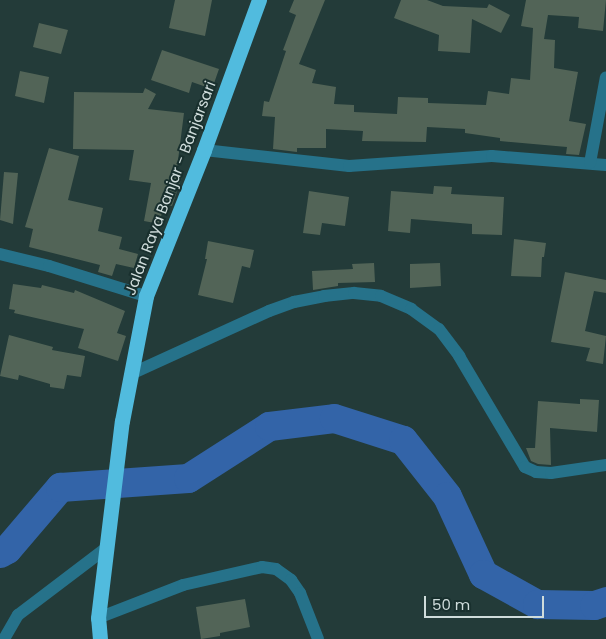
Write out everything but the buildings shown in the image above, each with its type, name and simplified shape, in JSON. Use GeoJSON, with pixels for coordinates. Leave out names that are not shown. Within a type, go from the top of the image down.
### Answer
{"type":"FeatureCollection","features":[{"type":"Feature","properties":{"kind":"highway","name":"Jalan Raya Banjar - Banjarsari"},"geometry":{"type":"LineString","coordinates":[[100,639],[98,618],[122,421],[133,373],[146,296],[204,150],[259,0]]}},
{"type":"Feature","properties":{"kind":"street"},"geometry":{"type":"LineString","coordinates":[[590,164],[606,77]]}},
{"type":"Feature","properties":{"kind":"street"},"geometry":{"type":"LineString","coordinates":[[204,150],[342,166],[492,156],[606,165]]}},
{"type":"Feature","properties":{"kind":"street"},"geometry":{"type":"LineString","coordinates":[[0,254],[49,266],[146,296]]}},
{"type":"Feature","properties":{"kind":"street"},"geometry":{"type":"LineString","coordinates":[[133,373],[269,311],[294,302],[354,293],[381,296],[411,309],[439,329],[459,356],[525,466],[536,472],[550,473],[606,465]]}},
{"type":"Feature","properties":{"kind":"street"},"geometry":{"type":"LineString","coordinates":[[4,639],[18,614],[106,550]]}},
{"type":"Feature","properties":{"kind":"street"},"geometry":{"type":"LineString","coordinates":[[98,618],[183,585],[262,567],[276,569],[291,580],[300,593],[318,639]]}},
{"type":"Feature","properties":{"kind":"waterway"},"geometry":{"type":"LineString","coordinates":[[0,553],[7,549],[60,487],[188,478],[269,426],[334,418],[403,440],[447,496],[483,574],[537,604],[594,605],[606,601]]}}]}
